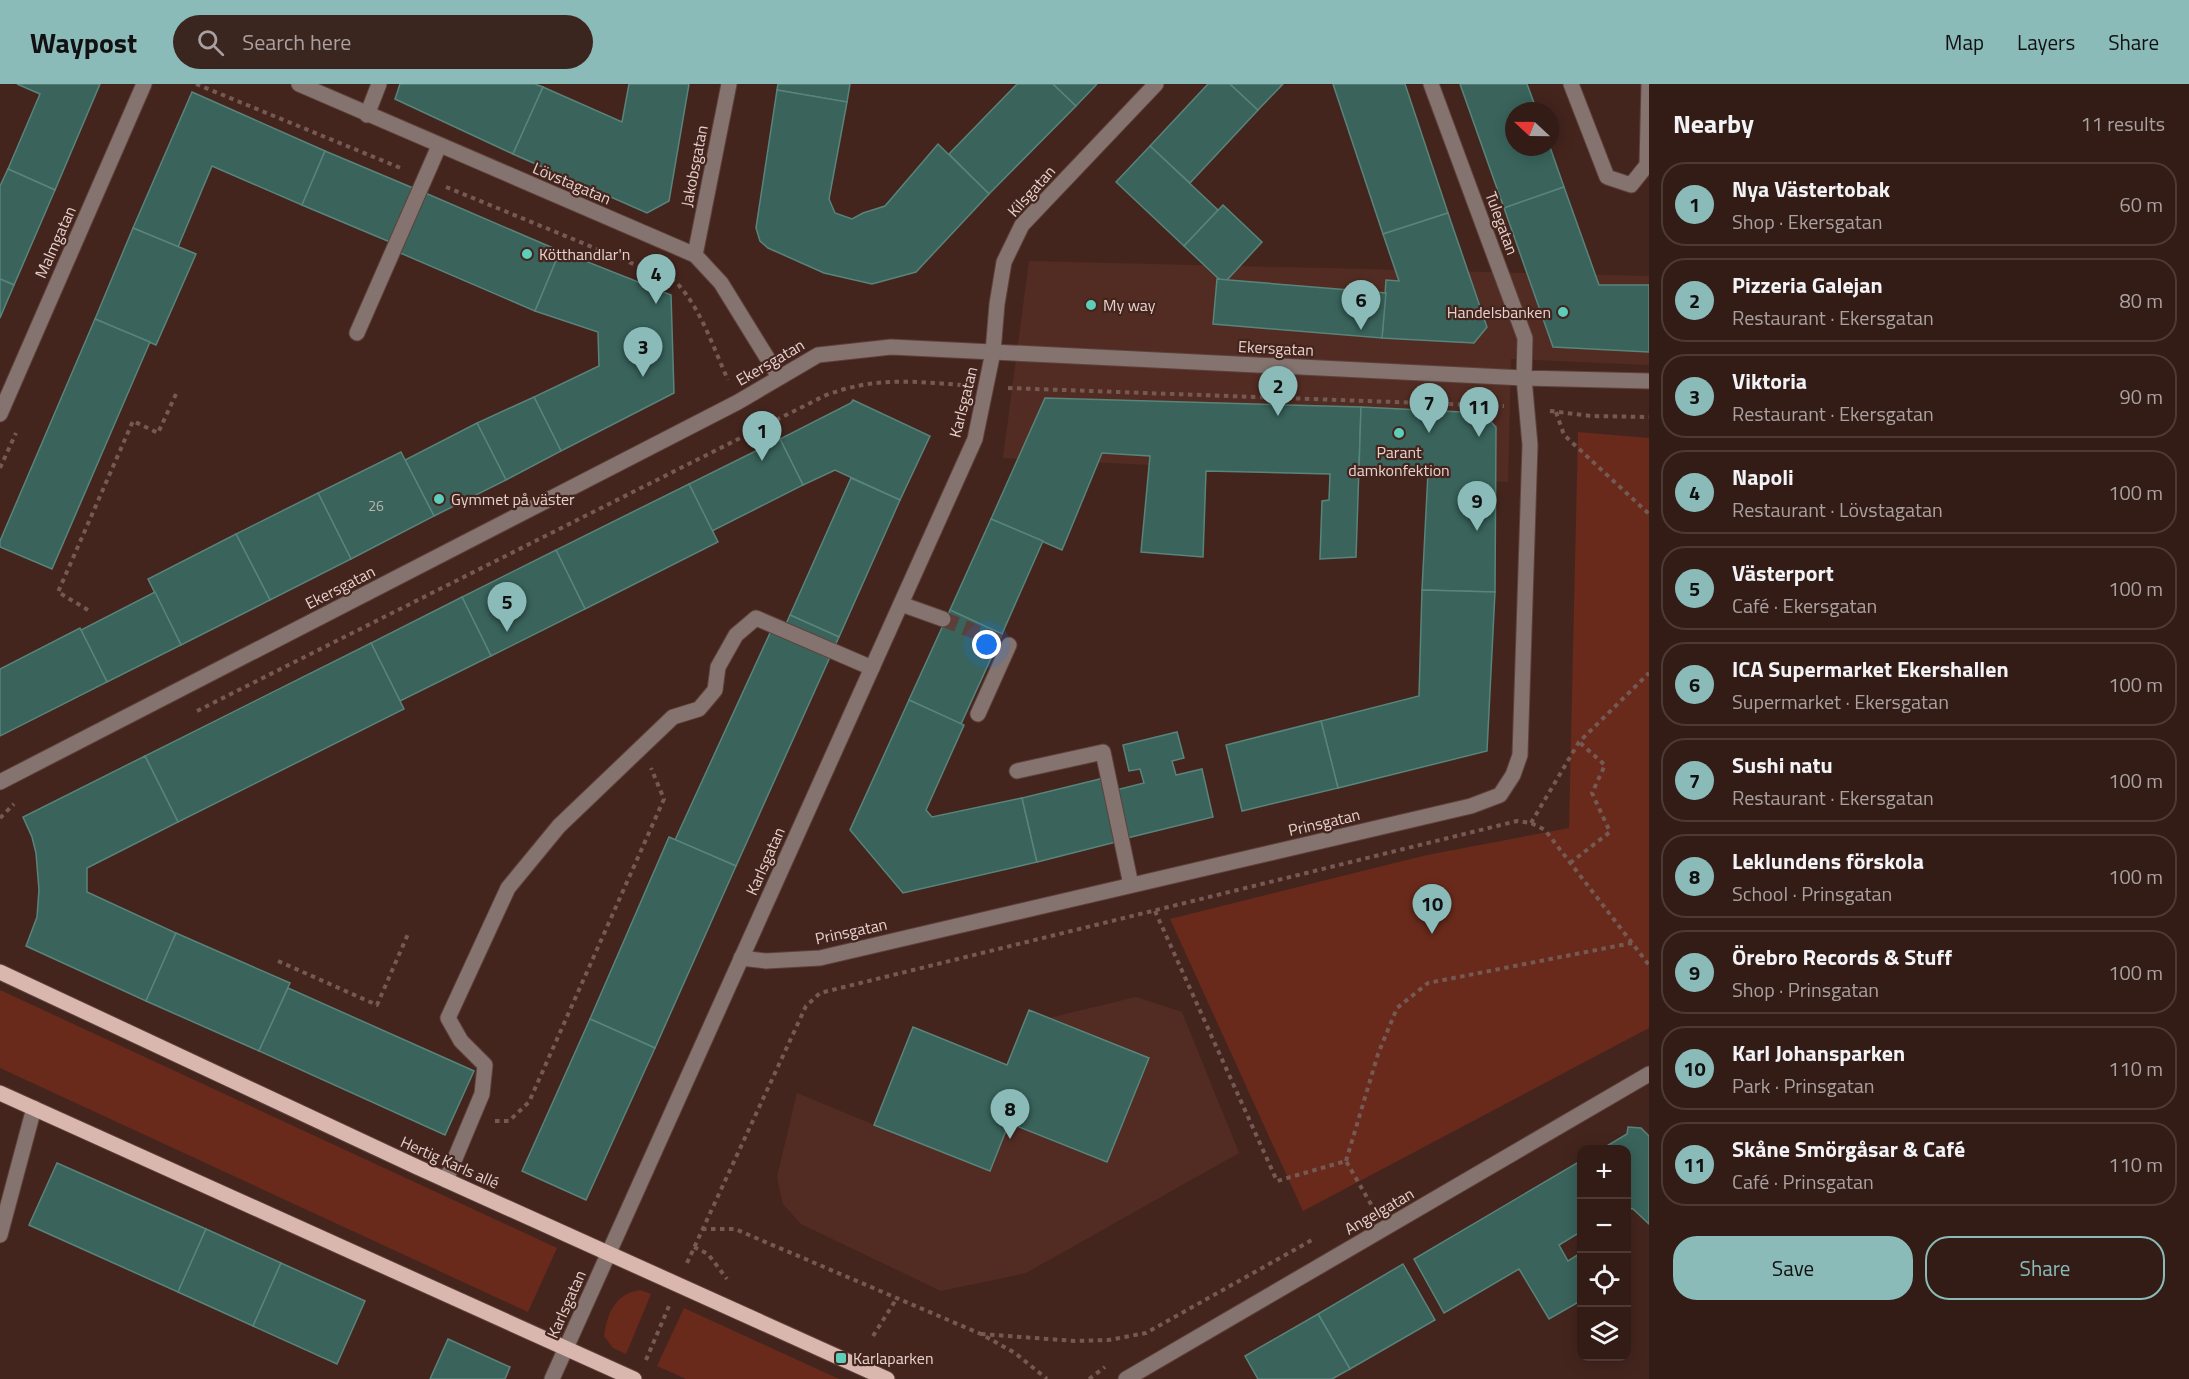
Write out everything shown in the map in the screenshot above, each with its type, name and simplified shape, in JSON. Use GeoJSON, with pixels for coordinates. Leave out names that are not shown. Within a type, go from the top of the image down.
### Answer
{"type":"FeatureCollection","features":[{"type":"Feature","properties":{"kind":"main road","name":"Hertig Karls allé"},"geometry":{"type":"LineString","coordinates":[[0,972],[446,1180],[886,1379]]}},
{"type":"Feature","properties":{"kind":"main road"},"geometry":{"type":"LineString","coordinates":[[0,1093],[634,1379]]}},
{"type":"Feature","properties":{"kind":"street","name":"Malmgatan"},"geometry":{"type":"LineString","coordinates":[[0,414],[144,84]]}},
{"type":"Feature","properties":{"kind":"street","name":"Lövstagatan"},"geometry":{"type":"LineString","coordinates":[[299,84],[695,255],[721,283],[779,377]]}},
{"type":"Feature","properties":{"kind":"street"},"geometry":{"type":"LineString","coordinates":[[367,115],[379,84]]}},
{"type":"Feature","properties":{"kind":"street","name":"Jakobsgatan"},"geometry":{"type":"LineString","coordinates":[[695,255],[729,84]]}},
{"type":"Feature","properties":{"kind":"street","name":"Kilsgatan"},"geometry":{"type":"LineString","coordinates":[[993,352],[997,304],[1004,262],[1022,225],[1156,84]]}},
{"type":"Feature","properties":{"kind":"street","name":"Tulegatan"},"geometry":{"type":"LineString","coordinates":[[1431,84],[1525,338],[1524,378]]}},
{"type":"Feature","properties":{"kind":"street"},"geometry":{"type":"LineString","coordinates":[[1571,84],[1607,177],[1631,185],[1647,165],[1649,84]]}},
{"type":"Feature","properties":{"kind":"street"},"geometry":{"type":"LineString","coordinates":[[357,333],[439,146]]}},
{"type":"Feature","properties":{"kind":"street","name":"Ekersgatan"},"geometry":{"type":"LineString","coordinates":[[0,782],[738,402],[819,355],[891,346],[1524,378],[1649,381]]}},
{"type":"Feature","properties":{"kind":"street","name":"Karlsgatan"},"geometry":{"type":"LineString","coordinates":[[552,1379],[975,439],[993,352]]}},
{"type":"Feature","properties":{"kind":"street","name":"Prinsgatan"},"geometry":{"type":"LineString","coordinates":[[741,958],[766,961],[820,958],[1471,806],[1500,795],[1514,775],[1520,755],[1530,445],[1524,378]]}},
{"type":"Feature","properties":{"kind":"street"},"geometry":{"type":"LineString","coordinates":[[901,603],[943,619]]}},
{"type":"Feature","properties":{"kind":"street"},"geometry":{"type":"LineString","coordinates":[[446,1180],[482,1094],[485,1065],[461,1041],[448,1018],[508,888],[559,826],[673,717],[699,709],[715,690],[718,667],[736,635],[756,618],[872,668]]}},
{"type":"Feature","properties":{"kind":"street"},"geometry":{"type":"LineString","coordinates":[[978,714],[1009,645]]}},
{"type":"Feature","properties":{"kind":"street"},"geometry":{"type":"LineString","coordinates":[[1017,771],[1103,752],[1131,885]]}},
{"type":"Feature","properties":{"kind":"street","name":"Angelgatan"},"geometry":{"type":"LineString","coordinates":[[1126,1379],[1649,1074]]}},
{"type":"Feature","properties":{"kind":"street"},"geometry":{"type":"LineString","coordinates":[[0,1235],[34,1107]]}},
{"type":"Feature","properties":{"kind":"path"},"geometry":{"type":"LineString","coordinates":[[196,84],[675,281],[685,291],[695,308],[753,433]]}},
{"type":"Feature","properties":{"kind":"path"},"geometry":{"type":"LineString","coordinates":[[191,713],[824,396],[851,386],[887,380],[944,384]]}},
{"type":"Feature","properties":{"kind":"path"},"geometry":{"type":"LineString","coordinates":[[1025,388],[1488,405]]}},
{"type":"Feature","properties":{"kind":"path"},"geometry":{"type":"LineString","coordinates":[[88,610],[58,592],[133,421],[158,433],[176,394]]}},
{"type":"Feature","properties":{"kind":"path"},"geometry":{"type":"LineString","coordinates":[[1649,417],[1591,416],[1556,412],[1564,435],[1649,514]]}},
{"type":"Feature","properties":{"kind":"path"},"geometry":{"type":"LineString","coordinates":[[1531,823],[1579,742],[1649,673]]}},
{"type":"Feature","properties":{"kind":"path"},"geometry":{"type":"LineString","coordinates":[[1570,863],[1610,832],[1592,793],[1605,765],[1579,742]]}},
{"type":"Feature","properties":{"kind":"path"},"geometry":{"type":"LineString","coordinates":[[471,1122],[509,1121],[529,1102],[664,799],[642,747]]}},
{"type":"Feature","properties":{"kind":"path"},"geometry":{"type":"LineString","coordinates":[[0,819],[8,808],[21,799]]}},
{"type":"Feature","properties":{"kind":"path"},"geometry":{"type":"LineString","coordinates":[[692,1252],[806,1006],[820,993],[1516,821],[1531,823],[1545,830],[1649,965]]}},
{"type":"Feature","properties":{"kind":"path"},"geometry":{"type":"LineString","coordinates":[[1155,911],[1277,1181],[1346,1161]]}},
{"type":"Feature","properties":{"kind":"path"},"geometry":{"type":"LineString","coordinates":[[278,961],[377,1005],[408,934]]}},
{"type":"Feature","properties":{"kind":"path"},"geometry":{"type":"LineString","coordinates":[[1372,1206],[1346,1161],[1378,1054],[1397,1008],[1428,983],[1632,943]]}},
{"type":"Feature","properties":{"kind":"path"},"geometry":{"type":"LineString","coordinates":[[702,1229],[735,1229],[981,1334],[1015,1353],[1047,1379]]}},
{"type":"Feature","properties":{"kind":"path"},"geometry":{"type":"LineString","coordinates":[[873,1336],[897,1298]]}},
{"type":"Feature","properties":{"kind":"path"},"geometry":{"type":"LineString","coordinates":[[645,1362],[670,1305]]}},
{"type":"Feature","properties":{"kind":"path"},"geometry":{"type":"LineString","coordinates":[[981,1334],[1075,1341],[1109,1340],[1142,1334]]}},
{"type":"Feature","properties":{"kind":"shaded area"},"geometry":{"type":"Polygon","coordinates":[[[1029,261],[1649,276],[1649,365],[1511,359],[1508,482],[1003,458],[1029,261]]]}},
{"type":"Feature","properties":{"kind":"shaded area"},"geometry":{"type":"Polygon","coordinates":[[[1578,432],[1649,438],[1649,1028],[1303,1211],[1170,919],[1427,855],[1569,828],[1578,432]]]}},
{"type":"Feature","properties":{"kind":"shaded area"},"geometry":{"type":"Polygon","coordinates":[[[0,990],[557,1248],[528,1312],[0,1068],[0,990]]]}},
{"type":"Feature","properties":{"kind":"shaded area"},"geometry":{"type":"Polygon","coordinates":[[[1136,997],[1182,1012],[1239,1153],[1026,1273],[941,1291],[801,1224],[783,1204],[777,1177],[797,1093],[874,1125],[913,1027],[1007,1064],[1029,1010],[1049,1018],[1136,997]]]}},
{"type":"Feature","properties":{"kind":"shaded area"},"geometry":{"type":"Polygon","coordinates":[[[640,1290],[651,1294],[626,1354],[613,1348],[604,1336],[605,1328],[610,1313],[618,1301],[631,1292],[640,1290]]]}},
{"type":"Feature","properties":{"kind":"shaded area"},"geometry":{"type":"Polygon","coordinates":[[[684,1308],[839,1379],[686,1379],[657,1366],[684,1308]]]}},
{"type":"Feature","properties":{"kind":"building"},"geometry":{"type":"Polygon","coordinates":[[[17,84],[100,84],[55,190],[8,169],[40,94],[17,84]]]}},
{"type":"Feature","properties":{"kind":"building"},"geometry":{"type":"Polygon","coordinates":[[[400,84],[535,84],[543,87],[513,154],[395,99],[400,84]]]}},
{"type":"Feature","properties":{"kind":"building"},"geometry":{"type":"Polygon","coordinates":[[[629,84],[689,84],[669,201],[647,213],[513,154],[543,87],[622,122],[629,84]]]}},
{"type":"Feature","properties":{"kind":"building"},"geometry":{"type":"Polygon","coordinates":[[[778,84],[850,84],[847,102],[777,90],[778,84]]]}},
{"type":"Feature","properties":{"kind":"building"},"geometry":{"type":"Polygon","coordinates":[[[1017,84],[1053,84],[1076,106],[989,194],[949,154],[1017,84]]]}},
{"type":"Feature","properties":{"kind":"building"},"geometry":{"type":"Polygon","coordinates":[[[1053,84],[1097,84],[1076,106],[1053,84]]]}},
{"type":"Feature","properties":{"kind":"building"},"geometry":{"type":"Polygon","coordinates":[[[1208,84],[1230,84],[1258,110],[1190,183],[1150,146],[1208,84]]]}},
{"type":"Feature","properties":{"kind":"building"},"geometry":{"type":"Polygon","coordinates":[[[1230,84],[1283,84],[1258,110],[1230,84]]]}},
{"type":"Feature","properties":{"kind":"building"},"geometry":{"type":"Polygon","coordinates":[[[1333,84],[1405,84],[1448,213],[1383,234],[1333,84]]]}},
{"type":"Feature","properties":{"kind":"building"},"geometry":{"type":"Polygon","coordinates":[[[1460,84],[1527,84],[1534,102],[1505,102],[1505,156],[1553,156],[1564,187],[1504,208],[1460,84]]]}},
{"type":"Feature","properties":{"kind":"building"},"geometry":{"type":"Polygon","coordinates":[[[777,90],[847,102],[829,199],[835,213],[852,219],[885,206],[938,144],[989,194],[916,272],[872,284],[824,273],[768,248],[760,241],[756,228],[777,90]]]}},
{"type":"Feature","properties":{"kind":"building"},"geometry":{"type":"Polygon","coordinates":[[[192,92],[325,151],[302,205],[212,166],[178,247],[133,228],[192,92]]]}},
{"type":"Feature","properties":{"kind":"building"},"geometry":{"type":"Polygon","coordinates":[[[1150,146],[1218,210],[1184,246],[1116,182],[1150,146]]]}},
{"type":"Feature","properties":{"kind":"building"},"geometry":{"type":"Polygon","coordinates":[[[325,151],[413,188],[390,242],[302,205],[325,151]]]}},
{"type":"Feature","properties":{"kind":"building"},"geometry":{"type":"Polygon","coordinates":[[[8,169],[55,190],[14,285],[0,279],[0,186],[8,169]]]}},
{"type":"Feature","properties":{"kind":"building"},"geometry":{"type":"Polygon","coordinates":[[[1564,187],[1599,285],[1649,285],[1649,352],[1553,347],[1504,208],[1564,187]]]}},
{"type":"Feature","properties":{"kind":"building"},"geometry":{"type":"Polygon","coordinates":[[[423,192],[560,251],[535,311],[398,252],[423,192]]]}},
{"type":"Feature","properties":{"kind":"building"},"geometry":{"type":"Polygon","coordinates":[[[1223,205],[1262,242],[1227,280],[1220,280],[1184,246],[1223,205]]]}},
{"type":"Feature","properties":{"kind":"building"},"geometry":{"type":"Polygon","coordinates":[[[1448,213],[1487,327],[1474,343],[1382,338],[1386,280],[1399,281],[1383,234],[1448,213]]]}},
{"type":"Feature","properties":{"kind":"building"},"geometry":{"type":"Polygon","coordinates":[[[133,228],[196,254],[156,345],[95,319],[133,228]]]}},
{"type":"Feature","properties":{"kind":"building"},"geometry":{"type":"Polygon","coordinates":[[[560,251],[671,295],[674,393],[561,451],[534,397],[599,366],[598,332],[535,311],[560,251]]]}},
{"type":"Feature","properties":{"kind":"building"},"geometry":{"type":"Polygon","coordinates":[[[0,279],[14,285],[0,318],[0,279]]]}},
{"type":"Feature","properties":{"kind":"building"},"geometry":{"type":"Polygon","coordinates":[[[1217,279],[1386,293],[1382,338],[1213,324],[1217,279]]]}},
{"type":"Feature","properties":{"kind":"building"},"geometry":{"type":"Polygon","coordinates":[[[95,319],[150,342],[52,569],[0,547],[0,541],[95,319]]]}},
{"type":"Feature","properties":{"kind":"building"},"geometry":{"type":"Polygon","coordinates":[[[534,397],[561,451],[506,480],[477,423],[534,397]]]}},
{"type":"Feature","properties":{"kind":"building"},"geometry":{"type":"Polygon","coordinates":[[[1045,398],[1361,407],[1356,557],[1320,559],[1322,501],[1329,500],[1330,474],[1206,471],[1203,557],[1141,552],[1150,456],[1102,453],[1062,550],[991,519],[1045,398]]]}},
{"type":"Feature","properties":{"kind":"building"},"geometry":{"type":"Polygon","coordinates":[[[853,400],[930,436],[900,500],[835,470],[803,485],[780,439],[853,400]]]}},
{"type":"Feature","properties":{"kind":"building"},"geometry":{"type":"Polygon","coordinates":[[[1361,407],[1482,413],[1496,427],[1495,592],[1422,590],[1428,473],[1359,470],[1361,407]]]}},
{"type":"Feature","properties":{"kind":"building"},"geometry":{"type":"Polygon","coordinates":[[[477,423],[506,480],[434,516],[405,460],[477,423]]]}},
{"type":"Feature","properties":{"kind":"building"},"geometry":{"type":"Polygon","coordinates":[[[780,439],[803,485],[712,531],[689,484],[780,439]]]}},
{"type":"Feature","properties":{"kind":"building"},"geometry":{"type":"Polygon","coordinates":[[[401,452],[434,516],[351,559],[318,493],[401,452]]]}},
{"type":"Feature","properties":{"kind":"building"},"geometry":{"type":"Polygon","coordinates":[[[851,478],[900,500],[839,637],[790,615],[851,478]]]}},
{"type":"Feature","properties":{"kind":"building"},"geometry":{"type":"Polygon","coordinates":[[[689,484],[718,542],[585,609],[556,550],[689,484]]]}},
{"type":"Feature","properties":{"kind":"building"},"geometry":{"type":"Polygon","coordinates":[[[318,493],[351,559],[270,600],[236,534],[318,493]]]}},
{"type":"Feature","properties":{"kind":"building"},"geometry":{"type":"Polygon","coordinates":[[[991,519],[1043,541],[1002,634],[950,610],[991,519]]]}},
{"type":"Feature","properties":{"kind":"building"},"geometry":{"type":"Polygon","coordinates":[[[236,534],[270,600],[181,645],[148,579],[236,534]]]}},
{"type":"Feature","properties":{"kind":"building"},"geometry":{"type":"Polygon","coordinates":[[[556,550],[585,609],[491,656],[462,597],[556,550]]]}},
{"type":"Feature","properties":{"kind":"building"},"geometry":{"type":"Polygon","coordinates":[[[1422,590],[1495,592],[1487,751],[1338,788],[1321,721],[1419,696],[1422,590]]]}},
{"type":"Feature","properties":{"kind":"building"},"geometry":{"type":"Polygon","coordinates":[[[155,592],[181,645],[107,682],[81,630],[155,592]]]}},
{"type":"Feature","properties":{"kind":"building"},"geometry":{"type":"Polygon","coordinates":[[[462,597],[491,656],[400,701],[371,643],[462,597]]]}},
{"type":"Feature","properties":{"kind":"building"},"geometry":{"type":"Polygon","coordinates":[[[950,610],[1002,634],[961,724],[909,700],[950,610]]]}},
{"type":"Feature","properties":{"kind":"building"},"geometry":{"type":"Polygon","coordinates":[[[790,615],[839,637],[736,866],[675,840],[776,620],[786,624],[790,615]]]}},
{"type":"Feature","properties":{"kind":"building"},"geometry":{"type":"Polygon","coordinates":[[[80,628],[107,682],[0,736],[0,669],[80,628]]]}},
{"type":"Feature","properties":{"kind":"building"},"geometry":{"type":"Polygon","coordinates":[[[371,643],[404,709],[178,822],[145,756],[371,643]]]}},
{"type":"Feature","properties":{"kind":"building"},"geometry":{"type":"Polygon","coordinates":[[[909,700],[964,725],[926,810],[932,817],[1022,798],[1037,862],[903,893],[850,830],[909,700]]]}},
{"type":"Feature","properties":{"kind":"building"},"geometry":{"type":"Polygon","coordinates":[[[1321,721],[1338,788],[1242,811],[1226,745],[1321,721]]]}},
{"type":"Feature","properties":{"kind":"building"},"geometry":{"type":"Polygon","coordinates":[[[1177,732],[1184,758],[1172,761],[1176,775],[1202,769],[1213,817],[1127,838],[1116,790],[1144,783],[1140,769],[1129,771],[1123,745],[1177,732]]]}},
{"type":"Feature","properties":{"kind":"building"},"geometry":{"type":"Polygon","coordinates":[[[145,756],[178,822],[87,868],[87,892],[176,933],[146,1001],[26,946],[37,917],[39,890],[36,853],[23,817],[145,756]]]}},
{"type":"Feature","properties":{"kind":"building"},"geometry":{"type":"Polygon","coordinates":[[[1104,778],[1120,841],[1037,862],[1022,798],[1104,778]]]}},
{"type":"Feature","properties":{"kind":"building"},"geometry":{"type":"Polygon","coordinates":[[[669,837],[736,866],[655,1048],[590,1019],[669,837]]]}},
{"type":"Feature","properties":{"kind":"building"},"geometry":{"type":"Polygon","coordinates":[[[176,933],[290,983],[259,1051],[146,1001],[176,933]]]}},
{"type":"Feature","properties":{"kind":"building"},"geometry":{"type":"Polygon","coordinates":[[[288,988],[474,1071],[445,1135],[259,1051],[288,988]]]}},
{"type":"Feature","properties":{"kind":"building"},"geometry":{"type":"Polygon","coordinates":[[[1029,1010],[1149,1058],[1107,1162],[1009,1123],[990,1171],[874,1125],[913,1027],[1007,1065],[1029,1010]]]}},
{"type":"Feature","properties":{"kind":"building"},"geometry":{"type":"Polygon","coordinates":[[[590,1019],[655,1048],[586,1200],[522,1171],[590,1019]]]}},
{"type":"Feature","properties":{"kind":"building"},"geometry":{"type":"Polygon","coordinates":[[[1628,1127],[1641,1128],[1649,1136],[1649,1224],[1631,1209],[1631,1145],[1608,1145],[1627,1134],[1628,1127]]]}},
{"type":"Feature","properties":{"kind":"building"},"geometry":{"type":"Polygon","coordinates":[[[57,1163],[206,1229],[178,1292],[29,1225],[57,1163]]]}},
{"type":"Feature","properties":{"kind":"building"},"geometry":{"type":"Polygon","coordinates":[[[1577,1163],[1577,1234],[1559,1245],[1568,1261],[1577,1255],[1577,1303],[1549,1319],[1519,1269],[1444,1313],[1414,1259],[1577,1163]]]}},
{"type":"Feature","properties":{"kind":"building"},"geometry":{"type":"Polygon","coordinates":[[[206,1229],[281,1263],[253,1326],[178,1292],[206,1229]]]}},
{"type":"Feature","properties":{"kind":"building"},"geometry":{"type":"Polygon","coordinates":[[[281,1263],[365,1301],[337,1364],[253,1326],[281,1263]]]}},
{"type":"Feature","properties":{"kind":"building"},"geometry":{"type":"Polygon","coordinates":[[[1403,1264],[1435,1320],[1350,1369],[1318,1314],[1403,1264]]]}},
{"type":"Feature","properties":{"kind":"building"},"geometry":{"type":"Polygon","coordinates":[[[1318,1314],[1350,1369],[1332,1379],[1258,1379],[1245,1356],[1318,1314]]]}},
{"type":"Feature","properties":{"kind":"building"},"geometry":{"type":"Polygon","coordinates":[[[448,1339],[510,1367],[505,1379],[430,1379],[448,1339]]]}},
{"type":"Feature","properties":{"kind":"tunnel"},"geometry":{"type":"LineString","coordinates":[[943,619],[1009,645]]}},
{"type":"Feature","properties":{"kind":"place","name":"Kötthandlar'n"},"geometry":{"type":"Point","coordinates":[527,254]}},
{"type":"Feature","properties":{"kind":"place","name":"Napoli"},"geometry":{"type":"Point","coordinates":[656,304]}},
{"type":"Feature","properties":{"kind":"place","name":"My way"},"geometry":{"type":"Point","coordinates":[1091,305]}},
{"type":"Feature","properties":{"kind":"place","name":"Handelsbanken"},"geometry":{"type":"Point","coordinates":[1563,312]}},
{"type":"Feature","properties":{"kind":"place","name":"ICA Supermarket Ekershallen"},"geometry":{"type":"Point","coordinates":[1361,330]}},
{"type":"Feature","properties":{"kind":"place","name":"Viktoria"},"geometry":{"type":"Point","coordinates":[643,377]}},
{"type":"Feature","properties":{"kind":"place","name":"Pizzeria Galejan"},"geometry":{"type":"Point","coordinates":[1278,416]}},
{"type":"Feature","properties":{"kind":"place","name":"Parant damkonfektion"},"geometry":{"type":"Point","coordinates":[1399,433]}},
{"type":"Feature","properties":{"kind":"place","name":"Sushi natu"},"geometry":{"type":"Point","coordinates":[1429,433]}},
{"type":"Feature","properties":{"kind":"place","name":"Skåne Smörgåsar & Café"},"geometry":{"type":"Point","coordinates":[1479,437]}},
{"type":"Feature","properties":{"kind":"place","name":"Nya Västertobak"},"geometry":{"type":"Point","coordinates":[762,461]}},
{"type":"Feature","properties":{"kind":"place","name":"Gymmet på väster"},"geometry":{"type":"Point","coordinates":[439,499]}},
{"type":"Feature","properties":{"kind":"place","name":"Örebro Records & Stuff"},"geometry":{"type":"Point","coordinates":[1477,531]}},
{"type":"Feature","properties":{"kind":"place","name":"Västerport"},"geometry":{"type":"Point","coordinates":[507,632]}},
{"type":"Feature","properties":{"kind":"place","name":"Karl Johansparken"},"geometry":{"type":"Point","coordinates":[1432,934]}},
{"type":"Feature","properties":{"kind":"place","name":"Leklundens förskola"},"geometry":{"type":"Point","coordinates":[1010,1139]}},
{"type":"Feature","properties":{"kind":"place","name":"Karlaparken"},"geometry":{"type":"Point","coordinates":[841,1358]}}]}
